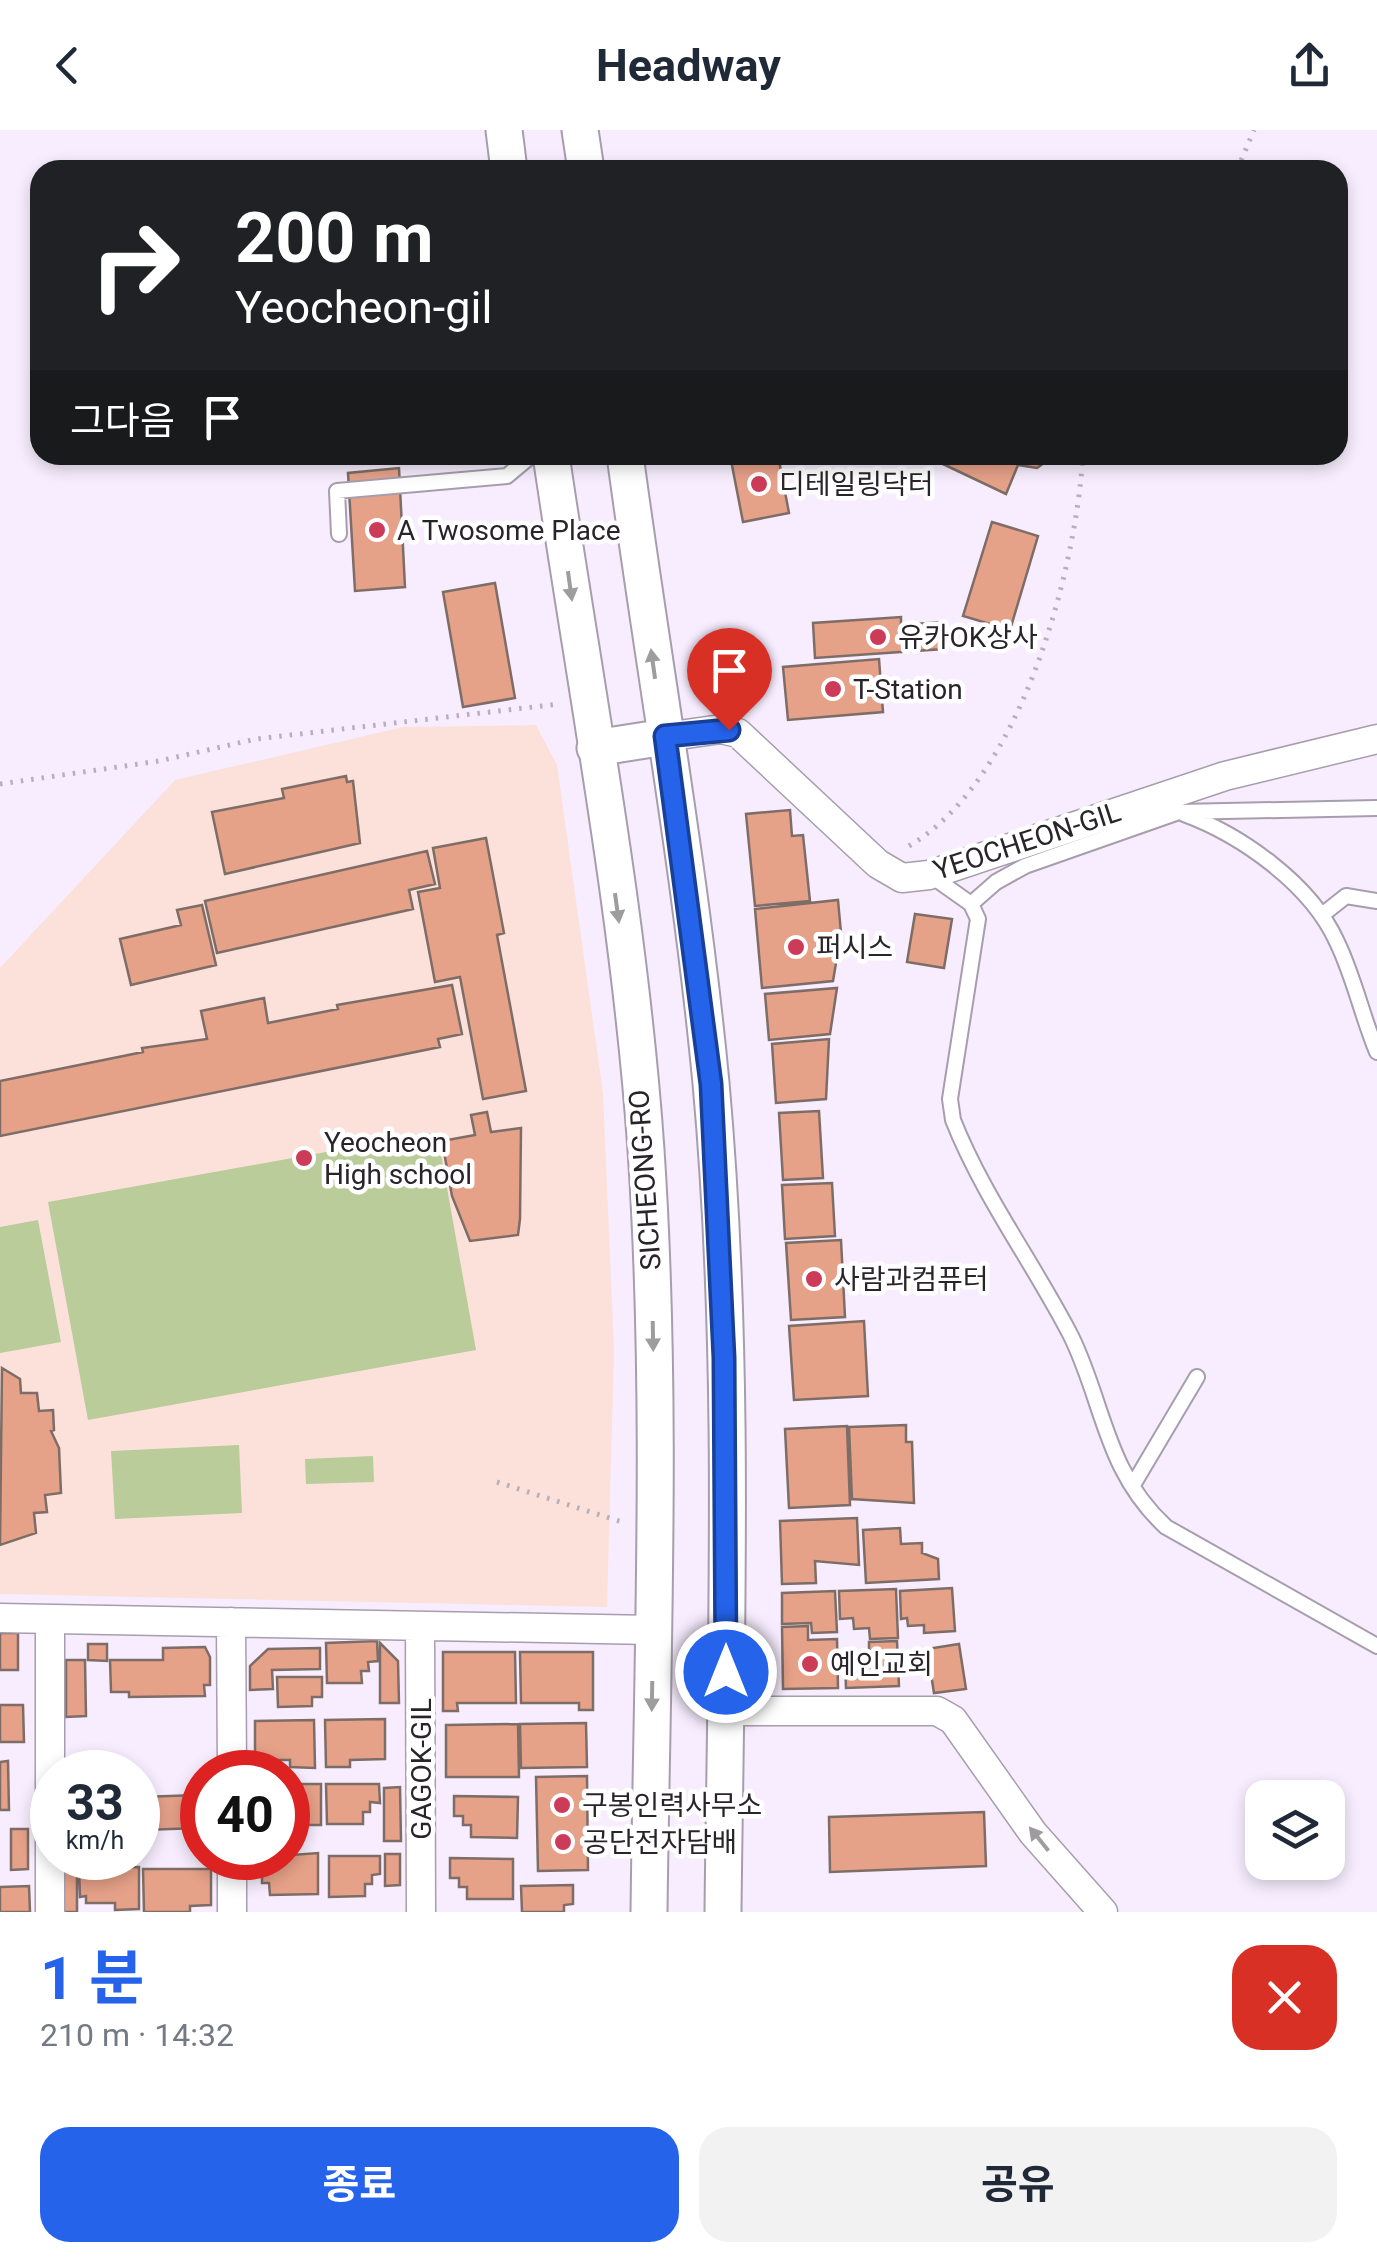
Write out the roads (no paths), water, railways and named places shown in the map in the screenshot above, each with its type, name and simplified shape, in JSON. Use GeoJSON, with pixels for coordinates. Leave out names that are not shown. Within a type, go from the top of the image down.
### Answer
{"type":"FeatureCollection","features":[{"type":"Feature","properties":{"kind":"street"},"geometry":{"type":"LineString","coordinates":[[504,130],[508,160]]}},
{"type":"Feature","properties":{"kind":"street"},"geometry":{"type":"LineString","coordinates":[[580,130],[584,160]]}},
{"type":"Feature","properties":{"kind":"street","name":"SICHEONG-RO"},"geometry":{"type":"LineString","coordinates":[[552,465],[595,748],[646,1148],[654,1403],[649,1912]]}},
{"type":"Feature","properties":{"kind":"street"},"geometry":{"type":"LineString","coordinates":[[626,465],[711,1084],[724,1378],[723,1912]]}},
{"type":"Feature","properties":{"kind":"street","name":"YEOCHEON-GIL"},"geometry":{"type":"LineString","coordinates":[[665,736],[721,729],[738,734],[878,864],[902,878],[930,875],[1225,776],[1377,739]]}},
{"type":"Feature","properties":{"kind":"street"},"geometry":{"type":"LineString","coordinates":[[595,748],[665,736]]}},
{"type":"Feature","properties":{"kind":"street"},"geometry":{"type":"LineString","coordinates":[[0,1618],[652,1630]]}},
{"type":"Feature","properties":{"kind":"street"},"geometry":{"type":"LineString","coordinates":[[50,1619],[50,1912]]}},
{"type":"Feature","properties":{"kind":"street"},"geometry":{"type":"LineString","coordinates":[[231,1622],[232,1750]]}},
{"type":"Feature","properties":{"kind":"street","name":"GAGOK-GIL"},"geometry":{"type":"LineString","coordinates":[[420,1627],[421,1912]]}},
{"type":"Feature","properties":{"kind":"street"},"geometry":{"type":"LineString","coordinates":[[726,1712],[937,1711],[954,1720],[1033,1833],[1103,1912]]}},
{"type":"Feature","properties":{"kind":"street"},"geometry":{"type":"LineString","coordinates":[[232,1880],[232,1912]]}},
{"type":"Feature","properties":{"kind":"lane"},"geometry":{"type":"LineString","coordinates":[[339,534],[337,491],[507,476],[520,465]]}},
{"type":"Feature","properties":{"kind":"lane"},"geometry":{"type":"LineString","coordinates":[[971,904],[996,882],[1025,866],[1179,812],[1377,808]]}},
{"type":"Feature","properties":{"kind":"lane"},"geometry":{"type":"LineString","coordinates":[[1179,812],[1238,836],[1322,915],[1337,941],[1377,1052]]}},
{"type":"Feature","properties":{"kind":"lane"},"geometry":{"type":"LineString","coordinates":[[930,875],[971,904],[978,920],[950,1098],[953,1120],[1070,1336],[1102,1430],[1133,1486],[1166,1527],[1377,1646]]}},
{"type":"Feature","properties":{"kind":"lane"},"geometry":{"type":"LineString","coordinates":[[1322,915],[1346,896],[1377,901]]}},
{"type":"Feature","properties":{"kind":"lane"},"geometry":{"type":"LineString","coordinates":[[1133,1486],[1197,1377]]}},
{"type":"Feature","properties":{"kind":"place","name":"디테일링닥터"},"geometry":{"type":"Point","coordinates":[759,484]}},
{"type":"Feature","properties":{"kind":"place","name":"A Twosome Place"},"geometry":{"type":"Point","coordinates":[377,530]}},
{"type":"Feature","properties":{"kind":"place","name":"유카OK상사"},"geometry":{"type":"Point","coordinates":[878,637]}},
{"type":"Feature","properties":{"kind":"place","name":"T-Station"},"geometry":{"type":"Point","coordinates":[833,689]}},
{"type":"Feature","properties":{"kind":"place","name":"퍼시스"},"geometry":{"type":"Point","coordinates":[796,947]}},
{"type":"Feature","properties":{"kind":"place","name":"Yeocheon High school"},"geometry":{"type":"Point","coordinates":[304,1158]}},
{"type":"Feature","properties":{"kind":"place","name":"사람과컴퓨터"},"geometry":{"type":"Point","coordinates":[814,1279]}},
{"type":"Feature","properties":{"kind":"place","name":"예인교회"},"geometry":{"type":"Point","coordinates":[810,1664]}},
{"type":"Feature","properties":{"kind":"place","name":"구봉인력사무소"},"geometry":{"type":"Point","coordinates":[562,1805]}},
{"type":"Feature","properties":{"kind":"place","name":"공단전자담배"},"geometry":{"type":"Point","coordinates":[563,1842]}}]}
